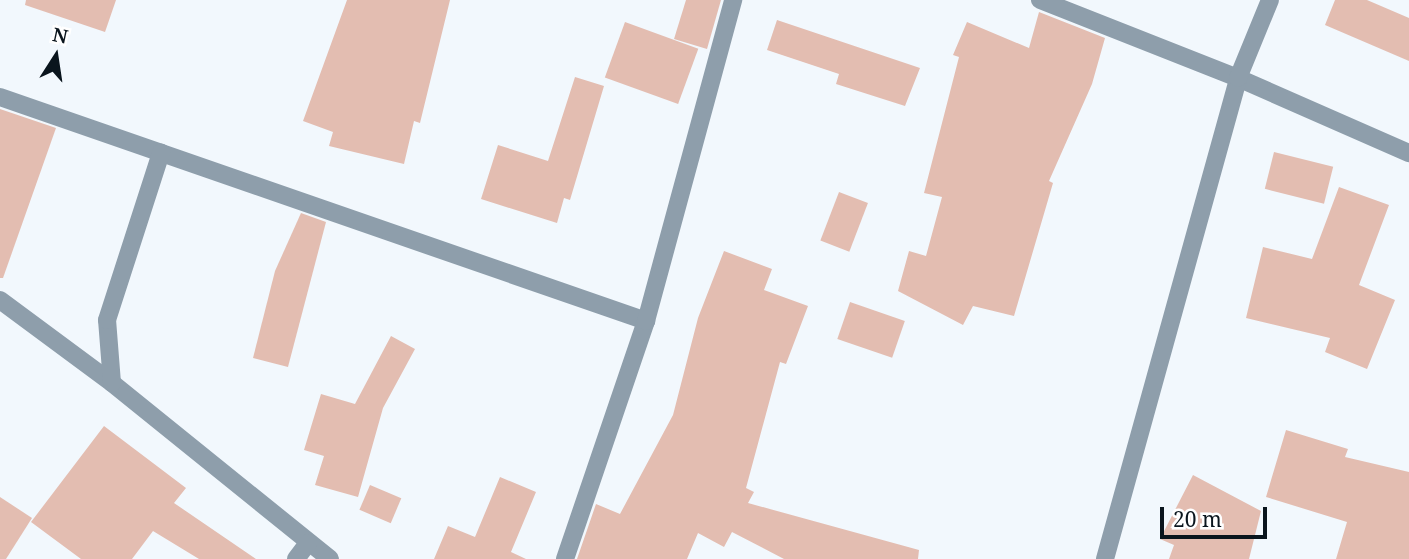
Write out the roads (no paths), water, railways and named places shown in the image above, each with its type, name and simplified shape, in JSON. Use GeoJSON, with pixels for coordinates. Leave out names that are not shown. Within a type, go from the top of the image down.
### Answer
{"type":"FeatureCollection","features":[{"type":"Feature","properties":{"kind":"street"},"geometry":{"type":"LineString","coordinates":[[565,559],[646,321],[733,0]]}},
{"type":"Feature","properties":{"kind":"street"},"geometry":{"type":"LineString","coordinates":[[1040,0],[1238,78],[1409,153]]}},
{"type":"Feature","properties":{"kind":"street"},"geometry":{"type":"LineString","coordinates":[[1105,559],[1238,78],[1270,0]]}},
{"type":"Feature","properties":{"kind":"street"},"geometry":{"type":"LineString","coordinates":[[0,97],[646,321]]}},
{"type":"Feature","properties":{"kind":"street"},"geometry":{"type":"LineString","coordinates":[[112,383],[107,320],[161,153]]}},
{"type":"Feature","properties":{"kind":"street"},"geometry":{"type":"LineString","coordinates":[[0,300],[112,383],[330,559]]}},
{"type":"Feature","properties":{"kind":"street"},"geometry":{"type":"LineString","coordinates":[[296,559],[309,542]]}}]}
